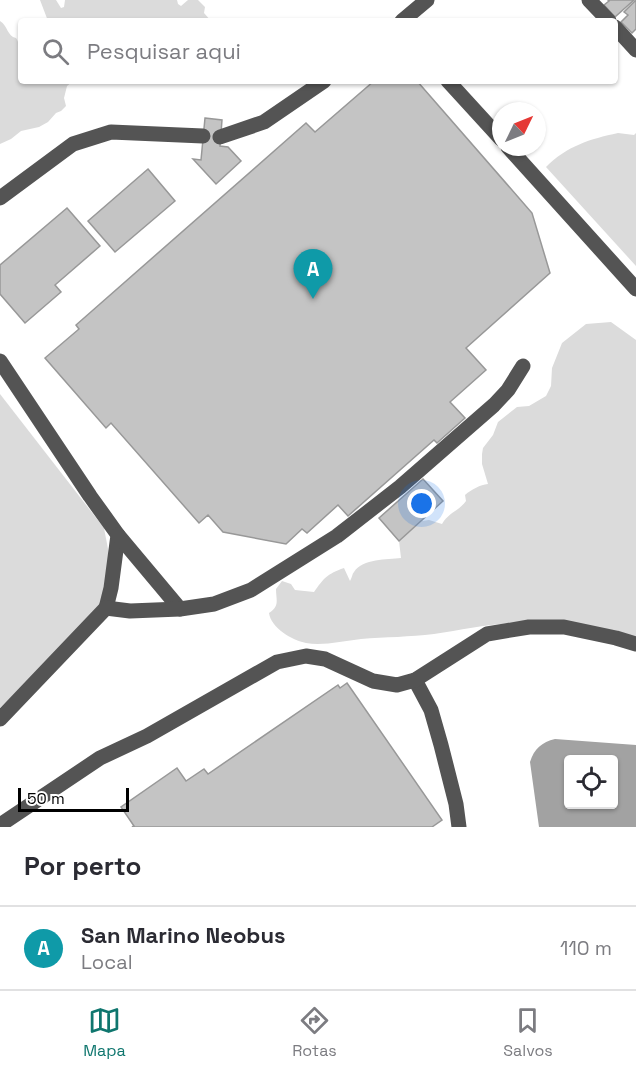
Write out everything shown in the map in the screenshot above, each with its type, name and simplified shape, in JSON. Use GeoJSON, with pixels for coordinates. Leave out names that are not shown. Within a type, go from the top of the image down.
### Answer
{"type":"FeatureCollection","features":[{"type":"Feature","properties":{"kind":"street"},"geometry":{"type":"LineString","coordinates":[[406,18],[427,0]]}},
{"type":"Feature","properties":{"kind":"street"},"geometry":{"type":"LineString","coordinates":[[589,0],[606,18]]}},
{"type":"Feature","properties":{"kind":"street"},"geometry":{"type":"LineString","coordinates":[[618,30],[636,50]]}},
{"type":"Feature","properties":{"kind":"street"},"geometry":{"type":"LineString","coordinates":[[220,137],[264,122],[320,84]]}},
{"type":"Feature","properties":{"kind":"street"},"geometry":{"type":"LineString","coordinates":[[451,84],[492,129]]}},
{"type":"Feature","properties":{"kind":"street"},"geometry":{"type":"LineString","coordinates":[[0,198],[73,144],[111,132],[203,136]]}},
{"type":"Feature","properties":{"kind":"street"},"geometry":{"type":"LineString","coordinates":[[516,156],[636,289]]}},
{"type":"Feature","properties":{"kind":"street"},"geometry":{"type":"LineString","coordinates":[[0,361],[118,535],[180,609]]}},
{"type":"Feature","properties":{"kind":"street"},"geometry":{"type":"LineString","coordinates":[[106,608],[130,611],[180,609],[214,604],[251,590],[337,536],[400,487],[494,405],[508,390],[523,366]]}},
{"type":"Feature","properties":{"kind":"street"},"geometry":{"type":"LineString","coordinates":[[0,719],[106,608],[118,535]]}},
{"type":"Feature","properties":{"kind":"street"},"geometry":{"type":"LineString","coordinates":[[0,825],[100,758],[147,736],[277,662],[306,656],[325,659],[373,681],[397,685],[415,680],[487,634],[529,627],[564,627],[636,644]]}},
{"type":"Feature","properties":{"kind":"street"},"geometry":{"type":"LineString","coordinates":[[415,680],[430,710],[441,745],[456,804],[459,827]]}},
{"type":"Feature","properties":{"kind":"shaded area"},"geometry":{"type":"Polygon","coordinates":[[[40,0],[56,0],[61,8],[64,7],[65,0],[177,0],[181,6],[188,0],[198,0],[205,7],[204,13],[208,18],[47,18],[40,0]]]}},
{"type":"Feature","properties":{"kind":"shaded area"},"geometry":{"type":"Polygon","coordinates":[[[0,21],[18,42],[18,84],[69,84],[64,98],[66,106],[61,111],[39,127],[21,131],[0,144],[0,21]]]}},
{"type":"Feature","properties":{"kind":"shaded area"},"geometry":{"type":"Polygon","coordinates":[[[618,133],[634,135],[636,133],[636,266],[546,167],[579,144],[618,133]]]}},
{"type":"Feature","properties":{"kind":"shaded area"},"geometry":{"type":"Polygon","coordinates":[[[611,322],[636,340],[636,639],[517,623],[425,635],[313,644],[295,639],[274,624],[269,613],[276,605],[276,589],[282,581],[291,584],[295,590],[314,592],[326,577],[338,570],[344,568],[350,581],[353,573],[363,564],[376,560],[401,558],[399,541],[422,521],[429,520],[442,524],[466,501],[465,495],[488,484],[482,464],[482,454],[498,422],[517,407],[529,406],[546,396],[551,386],[552,368],[562,343],[586,324],[611,322]]]}},
{"type":"Feature","properties":{"kind":"shaded area"},"geometry":{"type":"Polygon","coordinates":[[[0,394],[104,528],[112,570],[107,600],[0,708],[0,394]]]}},
{"type":"Feature","properties":{"kind":"shaded area"},"geometry":{"type":"Polygon","coordinates":[[[555,739],[636,745],[636,827],[539,827],[530,762],[542,744],[555,739]]]}},
{"type":"Feature","properties":{"kind":"building"},"geometry":{"type":"Polygon","coordinates":[[[608,0],[634,0],[615,17],[604,5],[608,0]]]}},
{"type":"Feature","properties":{"kind":"building"},"geometry":{"type":"Polygon","coordinates":[[[636,0],[636,29],[632,33],[621,22],[628,15],[624,12],[636,0]]]}},
{"type":"Feature","properties":{"kind":"building"},"geometry":{"type":"Polygon","coordinates":[[[371,84],[420,84],[532,213],[550,273],[466,348],[486,370],[450,402],[465,418],[437,443],[434,440],[348,516],[338,505],[307,533],[302,529],[286,544],[223,532],[208,515],[199,523],[111,423],[106,428],[45,358],[79,329],[76,325],[306,123],[315,132],[371,84]]]}},
{"type":"Feature","properties":{"kind":"building"},"geometry":{"type":"Polygon","coordinates":[[[205,118],[222,120],[220,146],[228,147],[241,161],[216,184],[193,159],[201,160],[205,118]]]}},
{"type":"Feature","properties":{"kind":"building"},"geometry":{"type":"Polygon","coordinates":[[[148,169],[175,201],[115,252],[88,221],[148,169]]]}},
{"type":"Feature","properties":{"kind":"building"},"geometry":{"type":"Polygon","coordinates":[[[67,208],[100,246],[55,285],[61,292],[25,323],[0,294],[0,265],[67,208]]]}},
{"type":"Feature","properties":{"kind":"building"},"geometry":{"type":"Polygon","coordinates":[[[423,479],[443,501],[399,541],[379,518],[423,479]]]}},
{"type":"Feature","properties":{"kind":"building"},"geometry":{"type":"Polygon","coordinates":[[[347,683],[442,820],[432,827],[132,827],[134,826],[121,807],[177,768],[186,781],[204,769],[208,774],[338,685],[340,688],[347,683]]]}},
{"type":"Feature","properties":{"kind":"place","name":"San Marino Neobus"},"geometry":{"type":"Point","coordinates":[313,299]}}]}
